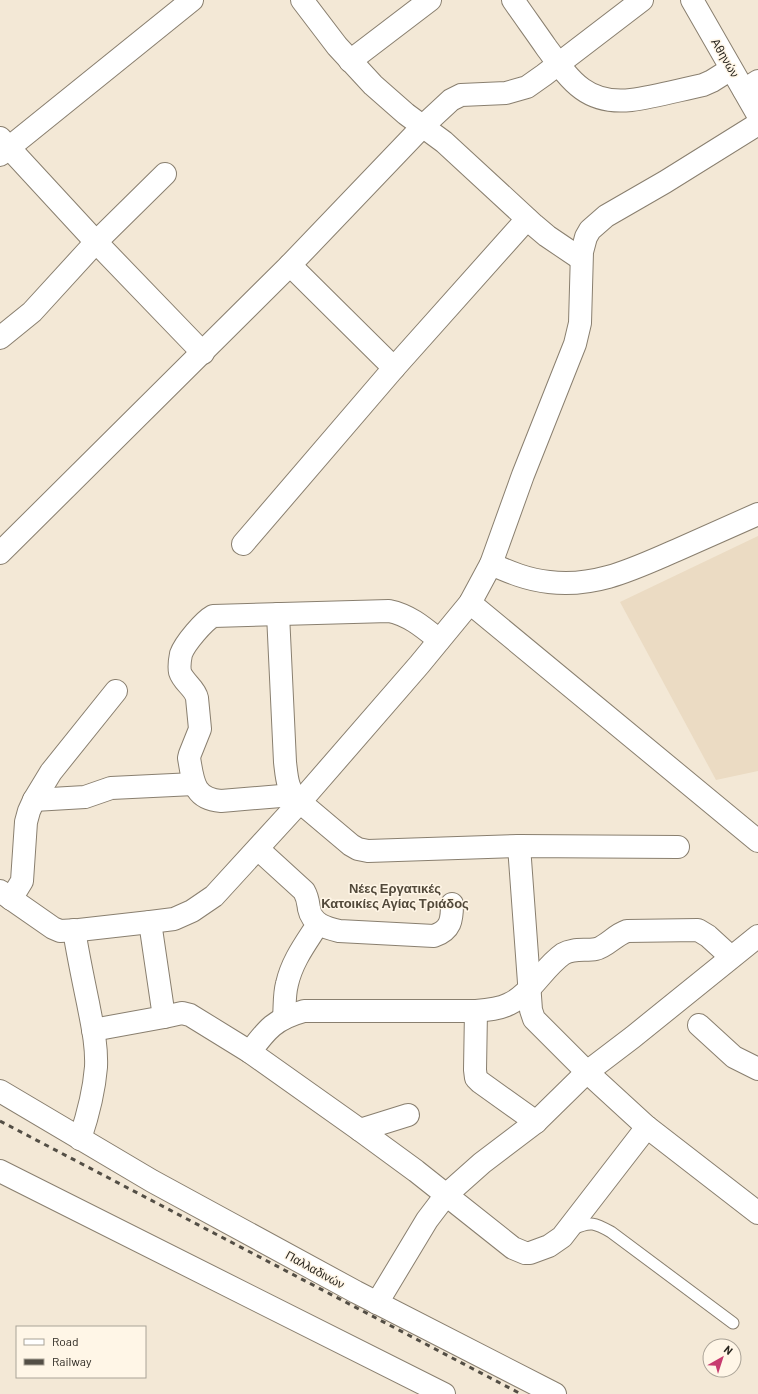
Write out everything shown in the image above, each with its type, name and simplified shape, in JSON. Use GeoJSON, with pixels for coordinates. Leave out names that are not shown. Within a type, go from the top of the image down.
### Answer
{"type":"FeatureCollection","features":[{"type":"Feature","properties":{"kind":"street"},"geometry":{"type":"LineString","coordinates":[[192,0],[3,147],[203,353]]}},
{"type":"Feature","properties":{"kind":"street"},"geometry":{"type":"LineString","coordinates":[[302,0],[350,61],[389,100],[444,142],[547,236],[582,259]]}},
{"type":"Feature","properties":{"kind":"street"},"geometry":{"type":"LineString","coordinates":[[350,61],[430,0]]}},
{"type":"Feature","properties":{"kind":"street"},"geometry":{"type":"LineString","coordinates":[[513,0],[558,64],[574,83],[585,91],[600,98],[622,100],[642,98],[703,85],[712,82],[731,69]]}},
{"type":"Feature","properties":{"kind":"street"},"geometry":{"type":"LineString","coordinates":[[2,547],[203,353],[448,102],[456,96],[506,93],[516,91],[533,84],[642,0]]}},
{"type":"Feature","properties":{"kind":"street","name":"Αθηνών"},"geometry":{"type":"LineString","coordinates":[[692,0],[731,69],[751,86],[758,115]]}},
{"type":"Feature","properties":{"kind":"street"},"geometry":{"type":"LineString","coordinates":[[116,691],[51,772],[34,800],[26,822],[22,882],[6,895],[53,928],[60,931],[174,919],[192,911],[214,896],[258,849],[297,799],[419,665],[470,602],[491,564],[523,475],[575,344],[580,323],[582,259],[586,234],[602,220],[758,124]]}},
{"type":"Feature","properties":{"kind":"street"},"geometry":{"type":"LineString","coordinates":[[0,338],[32,312],[96,242],[165,174]]}},
{"type":"Feature","properties":{"kind":"street"},"geometry":{"type":"LineString","coordinates":[[243,544],[394,368],[527,219]]}},
{"type":"Feature","properties":{"kind":"street"},"geometry":{"type":"LineString","coordinates":[[290,265],[394,368]]}},
{"type":"Feature","properties":{"kind":"street"},"geometry":{"type":"LineString","coordinates":[[491,564],[522,577],[549,582],[600,580],[626,573],[758,514]]}},
{"type":"Feature","properties":{"kind":"street"},"geometry":{"type":"LineString","coordinates":[[470,602],[758,841]]}},
{"type":"Feature","properties":{"kind":"street"},"geometry":{"type":"LineString","coordinates":[[297,799],[221,801],[211,800],[198,792],[194,784],[190,758],[200,729],[197,698],[196,694],[180,672],[180,660],[182,652],[203,624],[209,618],[214,616],[389,611],[396,612],[416,622],[439,640]]}},
{"type":"Feature","properties":{"kind":"street"},"geometry":{"type":"LineString","coordinates":[[278,614],[285,762],[288,786],[297,799],[351,845],[361,850],[519,846],[678,847]]}},
{"type":"Feature","properties":{"kind":"street"},"geometry":{"type":"LineString","coordinates":[[34,800],[85,797],[111,788],[194,784]]}},
{"type":"Feature","properties":{"kind":"street"},"geometry":{"type":"LineString","coordinates":[[519,846],[530,987],[530,1010],[534,1019],[587,1072],[647,1127],[758,1213]]}},
{"type":"Feature","properties":{"kind":"street"},"geometry":{"type":"LineString","coordinates":[[258,849],[304,891],[308,897],[309,911],[312,918],[318,924],[327,929],[339,931],[434,936],[442,933],[448,927],[452,917],[452,904]]}},
{"type":"Feature","properties":{"kind":"street"},"geometry":{"type":"LineString","coordinates":[[150,922],[164,1017]]}},
{"type":"Feature","properties":{"kind":"street"},"geometry":{"type":"LineString","coordinates":[[284,1018],[286,985],[291,970],[297,956],[318,924]]}},
{"type":"Feature","properties":{"kind":"street"},"geometry":{"type":"LineString","coordinates":[[74,930],[96,1052],[94,1083],[89,1111],[80,1139]]}},
{"type":"Feature","properties":{"kind":"street"},"geometry":{"type":"LineString","coordinates":[[250,1052],[264,1033],[284,1018],[304,1011],[476,1010],[499,1008],[509,1005],[518,999],[564,953],[573,950],[598,948],[618,934],[627,931],[698,930],[708,936],[732,957]]}},
{"type":"Feature","properties":{"kind":"street"},"geometry":{"type":"LineString","coordinates":[[377,1303],[427,1220],[446,1195],[482,1163],[536,1122],[587,1072],[633,1038],[758,936]]}},
{"type":"Feature","properties":{"kind":"street"},"geometry":{"type":"LineString","coordinates":[[476,1010],[476,1078],[536,1122]]}},
{"type":"Feature","properties":{"kind":"street"},"geometry":{"type":"LineString","coordinates":[[93,1030],[182,1013],[190,1015],[250,1052],[360,1130],[513,1248],[525,1253],[539,1251],[558,1241],[567,1232],[647,1127]]}},
{"type":"Feature","properties":{"kind":"street"},"geometry":{"type":"LineString","coordinates":[[699,1025],[734,1057],[758,1069]]}},
{"type":"Feature","properties":{"kind":"street","name":"Παλλαδινών"},"geometry":{"type":"LineString","coordinates":[[0,1091],[152,1181],[377,1303],[555,1394]]}},
{"type":"Feature","properties":{"kind":"street"},"geometry":{"type":"LineString","coordinates":[[360,1130],[408,1115]]}},
{"type":"Feature","properties":{"kind":"street"},"geometry":{"type":"LineString","coordinates":[[0,1171],[444,1394]]}},
{"type":"Feature","properties":{"kind":"lane"},"geometry":{"type":"LineString","coordinates":[[567,1232],[583,1225],[596,1224],[611,1232],[733,1323]]}},
{"type":"Feature","properties":{"kind":"shaded area"},"geometry":{"type":"Polygon","coordinates":[[[758,536],[758,771],[716,780],[620,602],[758,536]]]}},
{"type":"Feature","properties":{"kind":"railway"},"geometry":{"type":"LineString","coordinates":[[0,1121],[521,1394]]}},
{"type":"Feature","properties":{"kind":"district","name":"Νέες Εργατικές Κατοικίες Αγίας Τριάδος"},"geometry":{"type":"Point","coordinates":[395,896]}}]}
